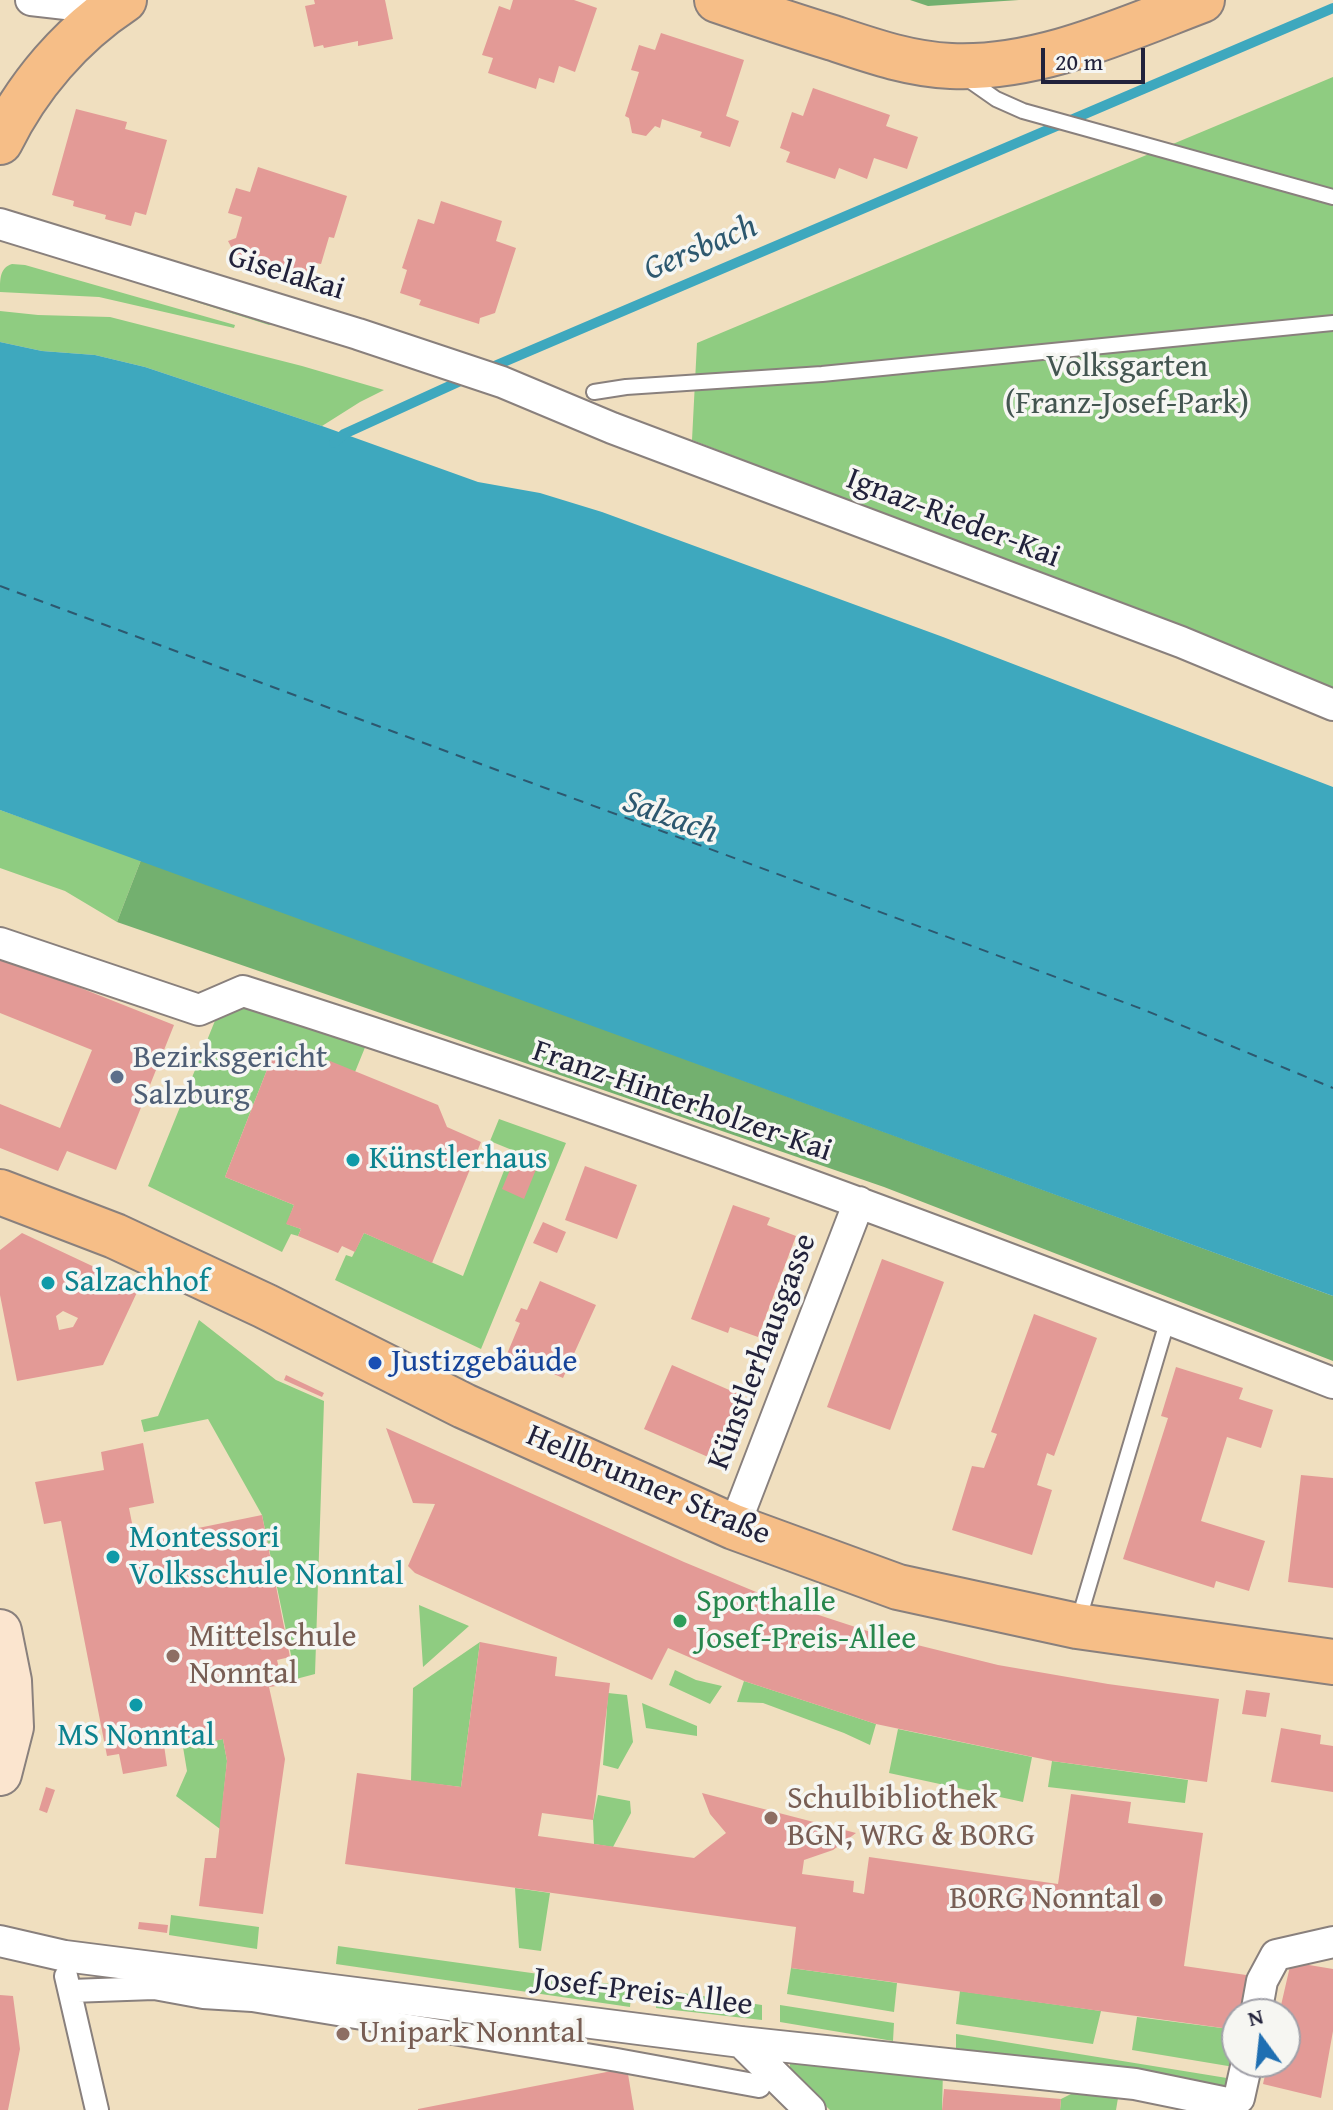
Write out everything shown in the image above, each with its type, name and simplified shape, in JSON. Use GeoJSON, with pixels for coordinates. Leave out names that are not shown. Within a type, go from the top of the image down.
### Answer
{"type":"FeatureCollection","features":[{"type":"Feature","properties":{"kind":"main road"},"geometry":{"type":"LineString","coordinates":[[0,142],[27,95],[68,45],[98,17],[124,0]]}},
{"type":"Feature","properties":{"kind":"main road"},"geometry":{"type":"LineString","coordinates":[[717,0],[894,58],[949,66],[1013,62],[1092,41],[1202,0]]}},
{"type":"Feature","properties":{"kind":"main road","name":"Hellbrunner Straße"},"geometry":{"type":"LineString","coordinates":[[0,1192],[115,1236],[265,1306],[464,1406],[734,1527],[898,1587],[1077,1626],[1333,1662]]}},
{"type":"Feature","properties":{"kind":"main road"},"geometry":{"type":"LineString","coordinates":[[0,1631],[10,1681],[12,1727],[0,1774]]}},
{"type":"Feature","properties":{"kind":"street"},"geometry":{"type":"LineString","coordinates":[[31,0],[66,4],[112,0]]}},
{"type":"Feature","properties":{"kind":"street","name":"Giselakai"},"geometry":{"type":"LineString","coordinates":[[0,224],[442,361],[548,400]]}},
{"type":"Feature","properties":{"kind":"street","name":"Ignaz-Rieder-Kai"},"geometry":{"type":"LineString","coordinates":[[548,400],[612,428],[1181,642],[1333,705]]}},
{"type":"Feature","properties":{"kind":"street","name":"Franz-Hinterholzer-Kai"},"geometry":{"type":"LineString","coordinates":[[0,943],[199,1010],[243,991],[399,1040],[859,1202],[1333,1383]]}},
{"type":"Feature","properties":{"kind":"street","name":"Künstlerhausgasse"},"geometry":{"type":"LineString","coordinates":[[734,1527],[859,1202]]}},
{"type":"Feature","properties":{"kind":"street","name":"Josef-Preis-Allee"},"geometry":{"type":"LineString","coordinates":[[0,1941],[65,1956],[741,2042],[1120,2083],[1175,2100],[1227,2103],[1239,2098],[1243,2078]]}},
{"type":"Feature","properties":{"kind":"street"},"geometry":{"type":"LineString","coordinates":[[1259,1998],[1262,1981],[1276,1955],[1333,1942]]}},
{"type":"Feature","properties":{"kind":"street","name":"Josef-Preis-Allee"},"geometry":{"type":"LineString","coordinates":[[97,2110],[69,1984],[154,1988],[203,1997],[252,2000],[759,2086]]}},
{"type":"Feature","properties":{"kind":"street"},"geometry":{"type":"LineString","coordinates":[[741,2042],[810,2110]]}},
{"type":"Feature","properties":{"kind":"lane"},"geometry":{"type":"LineString","coordinates":[[949,66],[996,99],[1023,111],[1333,197]]}},
{"type":"Feature","properties":{"kind":"lane"},"geometry":{"type":"LineString","coordinates":[[594,392],[822,374],[1333,323]]}},
{"type":"Feature","properties":{"kind":"lane"},"geometry":{"type":"LineString","coordinates":[[1077,1626],[1168,1319]]}},
{"type":"Feature","properties":{"kind":"green space"},"geometry":{"type":"Polygon","coordinates":[[[910,0],[1019,0],[928,6],[910,0]]]}},
{"type":"Feature","properties":{"kind":"green space","name":"Volksgarten (Franz-Josef-Park)"},"geometry":{"type":"Polygon","coordinates":[[[1333,77],[1333,689],[692,440],[697,343],[1333,77]]]}},
{"type":"Feature","properties":{"kind":"green space"},"geometry":{"type":"Polygon","coordinates":[[[12,264],[25,265],[235,325],[234,328],[99,297],[0,292],[2,274],[12,264]]]}},
{"type":"Feature","properties":{"kind":"green space"},"geometry":{"type":"Polygon","coordinates":[[[149,284],[275,320],[269,325],[152,288],[149,284]]]}},
{"type":"Feature","properties":{"kind":"green space"},"geometry":{"type":"Polygon","coordinates":[[[0,311],[110,317],[384,390],[322,426],[145,367],[95,355],[42,351],[0,342],[0,311]]]}},
{"type":"Feature","properties":{"kind":"green space"},"geometry":{"type":"Polygon","coordinates":[[[0,810],[141,860],[117,922],[65,891],[0,868],[0,810]]]}},
{"type":"Feature","properties":{"kind":"green space"},"geometry":{"type":"Polygon","coordinates":[[[141,860],[1333,1296],[1333,1361],[884,1187],[117,922],[141,860]]]}},
{"type":"Feature","properties":{"kind":"green space"},"geometry":{"type":"Polygon","coordinates":[[[225,996],[366,1045],[355,1072],[330,1062],[307,1071],[272,1057],[225,1177],[294,1205],[287,1224],[301,1229],[298,1236],[291,1234],[282,1252],[148,1186],[225,996]]]}},
{"type":"Feature","properties":{"kind":"green space"},"geometry":{"type":"Polygon","coordinates":[[[499,1119],[566,1143],[481,1349],[335,1280],[346,1255],[352,1257],[364,1233],[463,1276],[512,1150],[490,1141],[499,1119]]]}},
{"type":"Feature","properties":{"kind":"green space"},"geometry":{"type":"Polygon","coordinates":[[[199,1320],[276,1380],[324,1401],[315,1674],[296,1679],[262,1515],[208,1419],[144,1432],[141,1420],[158,1416],[199,1320]]]}},
{"type":"Feature","properties":{"kind":"green space"},"geometry":{"type":"Polygon","coordinates":[[[419,1605],[469,1626],[423,1667],[419,1605]]]}},
{"type":"Feature","properties":{"kind":"green space"},"geometry":{"type":"Polygon","coordinates":[[[480,1642],[461,1787],[411,1781],[413,1688],[480,1642]]]}},
{"type":"Feature","properties":{"kind":"green space"},"geometry":{"type":"Polygon","coordinates":[[[675,1670],[696,1680],[722,1686],[710,1704],[669,1685],[675,1670]]]}},
{"type":"Feature","properties":{"kind":"green space"},"geometry":{"type":"Polygon","coordinates":[[[744,1681],[876,1724],[870,1745],[763,1703],[737,1702],[744,1681]]]}},
{"type":"Feature","properties":{"kind":"green space"},"geometry":{"type":"Polygon","coordinates":[[[608,1693],[627,1695],[633,1742],[618,1769],[603,1765],[608,1693]]]}},
{"type":"Feature","properties":{"kind":"green space"},"geometry":{"type":"Polygon","coordinates":[[[642,1703],[697,1726],[697,1736],[646,1728],[642,1703]]]}},
{"type":"Feature","properties":{"kind":"green space"},"geometry":{"type":"Polygon","coordinates":[[[898,1729],[1032,1757],[1023,1802],[889,1773],[898,1729]]]}},
{"type":"Feature","properties":{"kind":"green space"},"geometry":{"type":"Polygon","coordinates":[[[195,1738],[198,1744],[223,1739],[227,1761],[220,1829],[176,1796],[187,1771],[182,1741],[195,1738]]]}},
{"type":"Feature","properties":{"kind":"green space"},"geometry":{"type":"Polygon","coordinates":[[[1052,1761],[1188,1780],[1185,1803],[1048,1787],[1052,1761]]]}},
{"type":"Feature","properties":{"kind":"green space"},"geometry":{"type":"Polygon","coordinates":[[[598,1795],[630,1801],[631,1813],[613,1847],[594,1844],[593,1820],[598,1795]]]}},
{"type":"Feature","properties":{"kind":"green space"},"geometry":{"type":"Polygon","coordinates":[[[515,1888],[550,1893],[541,1951],[519,1948],[515,1888]]]}},
{"type":"Feature","properties":{"kind":"green space"},"geometry":{"type":"Polygon","coordinates":[[[171,1915],[259,1927],[257,1949],[169,1935],[171,1915]]]}},
{"type":"Feature","properties":{"kind":"green space"},"geometry":{"type":"Polygon","coordinates":[[[338,1946],[632,1987],[630,2007],[336,1964],[338,1946]]]}},
{"type":"Feature","properties":{"kind":"green space"},"geometry":{"type":"Polygon","coordinates":[[[791,1968],[897,1983],[894,2012],[787,1994],[791,1968]]]}},
{"type":"Feature","properties":{"kind":"green space"},"geometry":{"type":"Polygon","coordinates":[[[656,1989],[762,2005],[762,2020],[656,2008],[656,1989]]]}},
{"type":"Feature","properties":{"kind":"green space"},"geometry":{"type":"Polygon","coordinates":[[[960,1991],[1101,2011],[1093,2044],[956,2024],[960,1991]]]}},
{"type":"Feature","properties":{"kind":"green space"},"geometry":{"type":"Polygon","coordinates":[[[780,2005],[894,2023],[893,2041],[780,2022],[780,2005]]]}},
{"type":"Feature","properties":{"kind":"green space"},"geometry":{"type":"Polygon","coordinates":[[[1137,2017],[1221,2028],[1221,2065],[1132,2050],[1137,2017]]]}},
{"type":"Feature","properties":{"kind":"green space"},"geometry":{"type":"Polygon","coordinates":[[[956,2034],[1233,2079],[1231,2090],[956,2048],[956,2034]]]}},
{"type":"Feature","properties":{"kind":"green space"},"geometry":{"type":"Polygon","coordinates":[[[790,2055],[943,2070],[942,2110],[830,2110],[790,2071],[790,2055]]]}},
{"type":"Feature","properties":{"kind":"green space"},"geometry":{"type":"Polygon","coordinates":[[[1085,2087],[1110,2088],[1118,2098],[1116,2110],[1060,2110],[1061,2099],[1085,2087]]]}},
{"type":"Feature","properties":{"kind":"water","name":"Salzach"},"geometry":{"type":"Polygon","coordinates":[[[0,342],[42,351],[95,355],[145,367],[478,482],[540,493],[602,512],[943,637],[1333,787],[1333,1296],[0,810],[0,342]]]}},
{"type":"Feature","properties":{"kind":"building"},"geometry":{"type":"Polygon","coordinates":[[[314,0],[385,0],[393,39],[358,46],[358,41],[314,47],[305,6],[315,4],[314,0]]]}},
{"type":"Feature","properties":{"kind":"building"},"geometry":{"type":"Polygon","coordinates":[[[513,0],[574,0],[597,8],[575,72],[559,66],[554,83],[539,78],[536,89],[488,73],[493,58],[482,55],[499,6],[510,10],[513,0]]]}},
{"type":"Feature","properties":{"kind":"building"},"geometry":{"type":"Polygon","coordinates":[[[661,33],[744,60],[726,116],[739,121],[730,147],[700,137],[702,132],[662,119],[660,128],[655,126],[646,136],[632,133],[629,118],[625,116],[639,72],[631,70],[639,45],[655,50],[661,33]]]}},
{"type":"Feature","properties":{"kind":"building"},"geometry":{"type":"Polygon","coordinates":[[[813,88],[890,115],[886,126],[918,137],[907,169],[874,158],[867,179],[839,168],[835,179],[786,162],[790,152],[780,148],[792,112],[803,116],[813,88]]]}},
{"type":"Feature","properties":{"kind":"building"},"geometry":{"type":"Polygon","coordinates":[[[76,109],[127,122],[125,129],[167,140],[146,215],[135,212],[131,226],[105,219],[106,215],[73,206],[74,201],[52,195],[76,109]]]}},
{"type":"Feature","properties":{"kind":"building"},"geometry":{"type":"Polygon","coordinates":[[[258,167],[347,196],[334,238],[329,237],[321,264],[316,263],[312,275],[244,254],[237,258],[228,241],[236,238],[242,217],[228,213],[236,188],[250,192],[258,167]]]}},
{"type":"Feature","properties":{"kind":"building"},"geometry":{"type":"Polygon","coordinates":[[[441,201],[502,221],[496,241],[516,248],[495,313],[480,318],[479,324],[419,305],[421,300],[400,293],[407,270],[402,268],[418,219],[434,224],[441,201]]]}},
{"type":"Feature","properties":{"kind":"building","name":"Bezirksgericht Salzburg"},"geometry":{"type":"Polygon","coordinates":[[[0,956],[174,1025],[116,1170],[67,1151],[58,1171],[0,1148],[0,1104],[60,1128],[92,1050],[0,1013],[0,956]]]}},
{"type":"Feature","properties":{"kind":"building","name":"Künstlerhaus"},"geometry":{"type":"Polygon","coordinates":[[[272,1057],[307,1071],[330,1061],[438,1105],[447,1127],[481,1142],[432,1263],[364,1233],[355,1252],[342,1246],[338,1253],[298,1236],[301,1229],[286,1224],[294,1205],[225,1177],[272,1057]]]}},
{"type":"Feature","properties":{"kind":"building"},"geometry":{"type":"Polygon","coordinates":[[[517,1153],[539,1162],[524,1199],[502,1189],[517,1153]]]}},
{"type":"Feature","properties":{"kind":"building"},"geometry":{"type":"Polygon","coordinates":[[[585,1166],[637,1185],[617,1239],[565,1220],[585,1166]]]}},
{"type":"Feature","properties":{"kind":"building"},"geometry":{"type":"Polygon","coordinates":[[[733,1205],[770,1218],[767,1225],[796,1236],[758,1337],[730,1327],[728,1333],[691,1319],[733,1205]]]}},
{"type":"Feature","properties":{"kind":"building"},"geometry":{"type":"Polygon","coordinates":[[[543,1222],[566,1232],[557,1253],[533,1243],[543,1222]]]}},
{"type":"Feature","properties":{"kind":"building"},"geometry":{"type":"Polygon","coordinates":[[[22,1233],[139,1288],[103,1365],[17,1381],[0,1295],[0,1250],[22,1233]],[[63,1311],[56,1316],[59,1330],[73,1327],[78,1318],[63,1311]]]}},
{"type":"Feature","properties":{"kind":"building"},"geometry":{"type":"Polygon","coordinates":[[[882,1259],[944,1282],[890,1430],[827,1407],[882,1259]]]}},
{"type":"Feature","properties":{"kind":"building"},"geometry":{"type":"Polygon","coordinates":[[[540,1281],[596,1305],[563,1378],[507,1354],[520,1323],[515,1321],[521,1308],[527,1310],[540,1281]]]}},
{"type":"Feature","properties":{"kind":"building"},"geometry":{"type":"Polygon","coordinates":[[[1034,1314],[1097,1338],[1054,1456],[1047,1453],[1037,1485],[1052,1490],[1032,1555],[952,1530],[972,1466],[984,1468],[997,1434],[991,1432],[1034,1314]]]}},
{"type":"Feature","properties":{"kind":"building"},"geometry":{"type":"Polygon","coordinates":[[[672,1365],[743,1396],[715,1460],[644,1429],[672,1365]]]}},
{"type":"Feature","properties":{"kind":"building"},"geometry":{"type":"Polygon","coordinates":[[[1176,1367],[1243,1388],[1239,1399],[1273,1410],[1261,1448],[1227,1437],[1201,1521],[1265,1541],[1249,1591],[1216,1581],[1214,1588],[1123,1559],[1168,1418],[1161,1416],[1176,1367]]]}},
{"type":"Feature","properties":{"kind":"building"},"geometry":{"type":"Polygon","coordinates":[[[286,1375],[324,1393],[322,1397],[284,1380],[286,1375]]]}},
{"type":"Feature","properties":{"kind":"building","name":"Sporthalle Josef-Preis-Allee"},"geometry":{"type":"Polygon","coordinates":[[[386,1428],[684,1562],[785,1604],[889,1638],[998,1665],[1219,1699],[1207,1782],[1052,1761],[876,1724],[744,1681],[668,1648],[652,1680],[415,1573],[408,1566],[435,1504],[413,1503],[386,1428]]]}},
{"type":"Feature","properties":{"kind":"building"},"geometry":{"type":"Polygon","coordinates":[[[143,1443],[154,1503],[129,1508],[134,1533],[153,1530],[154,1537],[262,1515],[290,1657],[277,1660],[283,1685],[269,1687],[285,1759],[263,1914],[199,1906],[205,1858],[216,1858],[227,1761],[223,1739],[197,1745],[195,1738],[164,1745],[167,1766],[123,1774],[119,1754],[107,1756],[61,1521],[44,1524],[35,1482],[104,1470],[101,1452],[143,1443]]]}},
{"type":"Feature","properties":{"kind":"building"},"geometry":{"type":"Polygon","coordinates":[[[1301,1475],[1333,1478],[1333,1588],[1288,1582],[1301,1475]]]}},
{"type":"Feature","properties":{"kind":"building"},"geometry":{"type":"Polygon","coordinates":[[[480,1642],[557,1657],[555,1676],[610,1683],[593,1820],[542,1813],[538,1836],[694,1858],[726,1833],[710,1814],[702,1793],[856,1833],[833,1850],[804,1860],[802,1874],[854,1881],[853,1892],[864,1894],[869,1857],[1058,1884],[1071,1794],[1131,1802],[1128,1823],[1203,1833],[1184,1966],[1253,1976],[1250,1998],[1221,1998],[1221,2028],[791,1968],[796,1927],[345,1864],[357,1773],[461,1787],[480,1642]]]}},
{"type":"Feature","properties":{"kind":"building"},"geometry":{"type":"Polygon","coordinates":[[[1246,1690],[1270,1693],[1266,1717],[1242,1714],[1246,1690]]]}},
{"type":"Feature","properties":{"kind":"building"},"geometry":{"type":"Polygon","coordinates":[[[1281,1728],[1321,1735],[1320,1744],[1333,1746],[1333,1792],[1271,1782],[1281,1728]]]}},
{"type":"Feature","properties":{"kind":"building"},"geometry":{"type":"Polygon","coordinates":[[[46,1787],[55,1790],[47,1813],[39,1810],[46,1787]]]}},
{"type":"Feature","properties":{"kind":"building"},"geometry":{"type":"Polygon","coordinates":[[[139,1922],[168,1925],[167,1933],[138,1929],[139,1922]]]}},
{"type":"Feature","properties":{"kind":"building"},"geometry":{"type":"Polygon","coordinates":[[[1291,1962],[1333,1969],[1333,2031],[1321,2098],[1263,2084],[1264,2078],[1301,2078],[1301,1998],[1283,1998],[1291,1962]]]}},
{"type":"Feature","properties":{"kind":"building"},"geometry":{"type":"Polygon","coordinates":[[[0,1995],[13,1996],[20,2049],[8,2110],[0,2110],[0,1995]]]}},
{"type":"Feature","properties":{"kind":"building"},"geometry":{"type":"Polygon","coordinates":[[[627,2068],[634,2110],[418,2110],[418,2109],[627,2068]]]}},
{"type":"Feature","properties":{"kind":"building"},"geometry":{"type":"Polygon","coordinates":[[[944,2089],[1061,2099],[1060,2110],[942,2110],[944,2089]]]}},
{"type":"Feature","properties":{"kind":"waterway","name":"Gersbach"},"geometry":{"type":"LineString","coordinates":[[485,370],[1333,8]]}},
{"type":"Feature","properties":{"kind":"waterway","name":"Gersbach"},"geometry":{"type":"LineString","coordinates":[[334,443],[344,434],[467,378]]}},
{"type":"Feature","properties":{"kind":"ferry route"},"geometry":{"type":"LineString","coordinates":[[0,586],[1142,1009],[1333,1088]]}},
{"type":"Feature","properties":{"kind":"place","name":"Bezirksgericht Salzburg"},"geometry":{"type":"Point","coordinates":[117,1077]}},
{"type":"Feature","properties":{"kind":"place","name":"Künstlerhaus"},"geometry":{"type":"Point","coordinates":[353,1160]}},
{"type":"Feature","properties":{"kind":"place","name":"Salzachhof"},"geometry":{"type":"Point","coordinates":[48,1283]}},
{"type":"Feature","properties":{"kind":"place","name":"Justizgebäude"},"geometry":{"type":"Point","coordinates":[375,1363]}},
{"type":"Feature","properties":{"kind":"place","name":"Montessori Volksschule Nonntal"},"geometry":{"type":"Point","coordinates":[113,1557]}},
{"type":"Feature","properties":{"kind":"place","name":"Sporthalle Josef-Preis-Allee"},"geometry":{"type":"Point","coordinates":[680,1621]}},
{"type":"Feature","properties":{"kind":"place","name":"Mittelschule Nonntal"},"geometry":{"type":"Point","coordinates":[173,1656]}},
{"type":"Feature","properties":{"kind":"place","name":"MS Nonntal"},"geometry":{"type":"Point","coordinates":[136,1705]}},
{"type":"Feature","properties":{"kind":"place","name":"Schulbibliothek BGN, WRG & BORG"},"geometry":{"type":"Point","coordinates":[771,1818]}},
{"type":"Feature","properties":{"kind":"place","name":"BORG Nonntal"},"geometry":{"type":"Point","coordinates":[1156,1900]}},
{"type":"Feature","properties":{"kind":"place","name":"Unipark Nonntal"},"geometry":{"type":"Point","coordinates":[343,2034]}}]}
